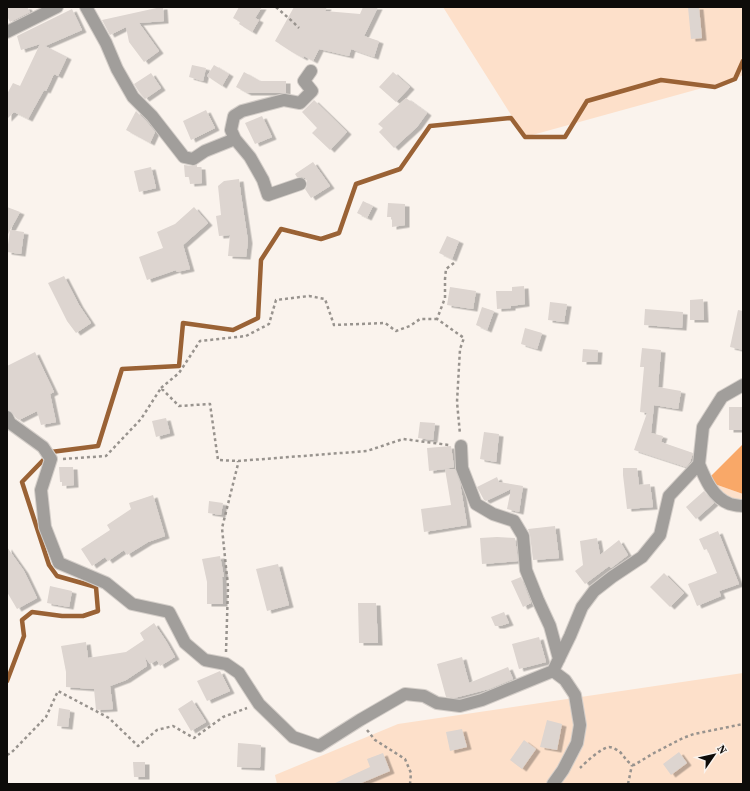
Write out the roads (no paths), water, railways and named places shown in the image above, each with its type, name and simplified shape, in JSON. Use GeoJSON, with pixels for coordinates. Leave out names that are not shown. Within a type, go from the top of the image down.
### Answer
{"type":"FeatureCollection","features":[{"type":"Feature","properties":{"kind":"street"},"geometry":{"type":"LineString","coordinates":[[7,32],[57,7]]}},
{"type":"Feature","properties":{"kind":"street"},"geometry":{"type":"LineString","coordinates":[[86,7],[106,43],[117,69],[133,97],[152,116],[184,157],[193,159],[205,151],[234,139]]}},
{"type":"Feature","properties":{"kind":"street"},"geometry":{"type":"LineString","coordinates":[[300,184],[268,195],[263,180],[250,157],[234,139],[231,130],[234,116],[242,111],[284,100],[300,103],[312,90],[304,80],[311,71]]}},
{"type":"Feature","properties":{"kind":"street"},"geometry":{"type":"LineString","coordinates":[[743,385],[722,397],[703,427],[698,464],[706,481],[719,497],[729,504],[743,506]]}},
{"type":"Feature","properties":{"kind":"street"},"geometry":{"type":"LineString","coordinates":[[7,417],[10,423],[43,448],[51,459],[42,490],[46,527],[59,563],[106,583],[132,604],[169,612],[185,643],[205,660],[226,664],[239,673],[259,704],[293,736],[319,746],[405,694],[424,696],[437,703],[460,706],[482,700],[552,671],[570,636],[582,607],[594,591],[612,576],[642,556],[660,535],[669,496],[698,464]]}},
{"type":"Feature","properties":{"kind":"street"},"geometry":{"type":"LineString","coordinates":[[461,446],[462,468],[476,504],[493,514],[514,521],[523,536],[526,570],[550,626],[558,659]]}},
{"type":"Feature","properties":{"kind":"street"},"geometry":{"type":"LineString","coordinates":[[552,671],[565,680],[575,695],[580,725],[576,743],[563,770],[553,784]]}},
{"type":"Feature","properties":{"kind":"waterway"},"geometry":{"type":"LineString","coordinates":[[7,681],[24,636],[22,620],[32,612],[62,616],[83,616],[98,611],[96,587],[57,576],[49,565],[22,482],[51,452],[98,446],[122,369],[179,366],[183,323],[233,330],[258,318],[261,260],[281,229],[321,239],[339,233],[356,184],[400,169],[430,126],[511,118],[525,137],[565,137],[587,101],[661,80],[715,87],[735,79],[743,61]]}}]}
